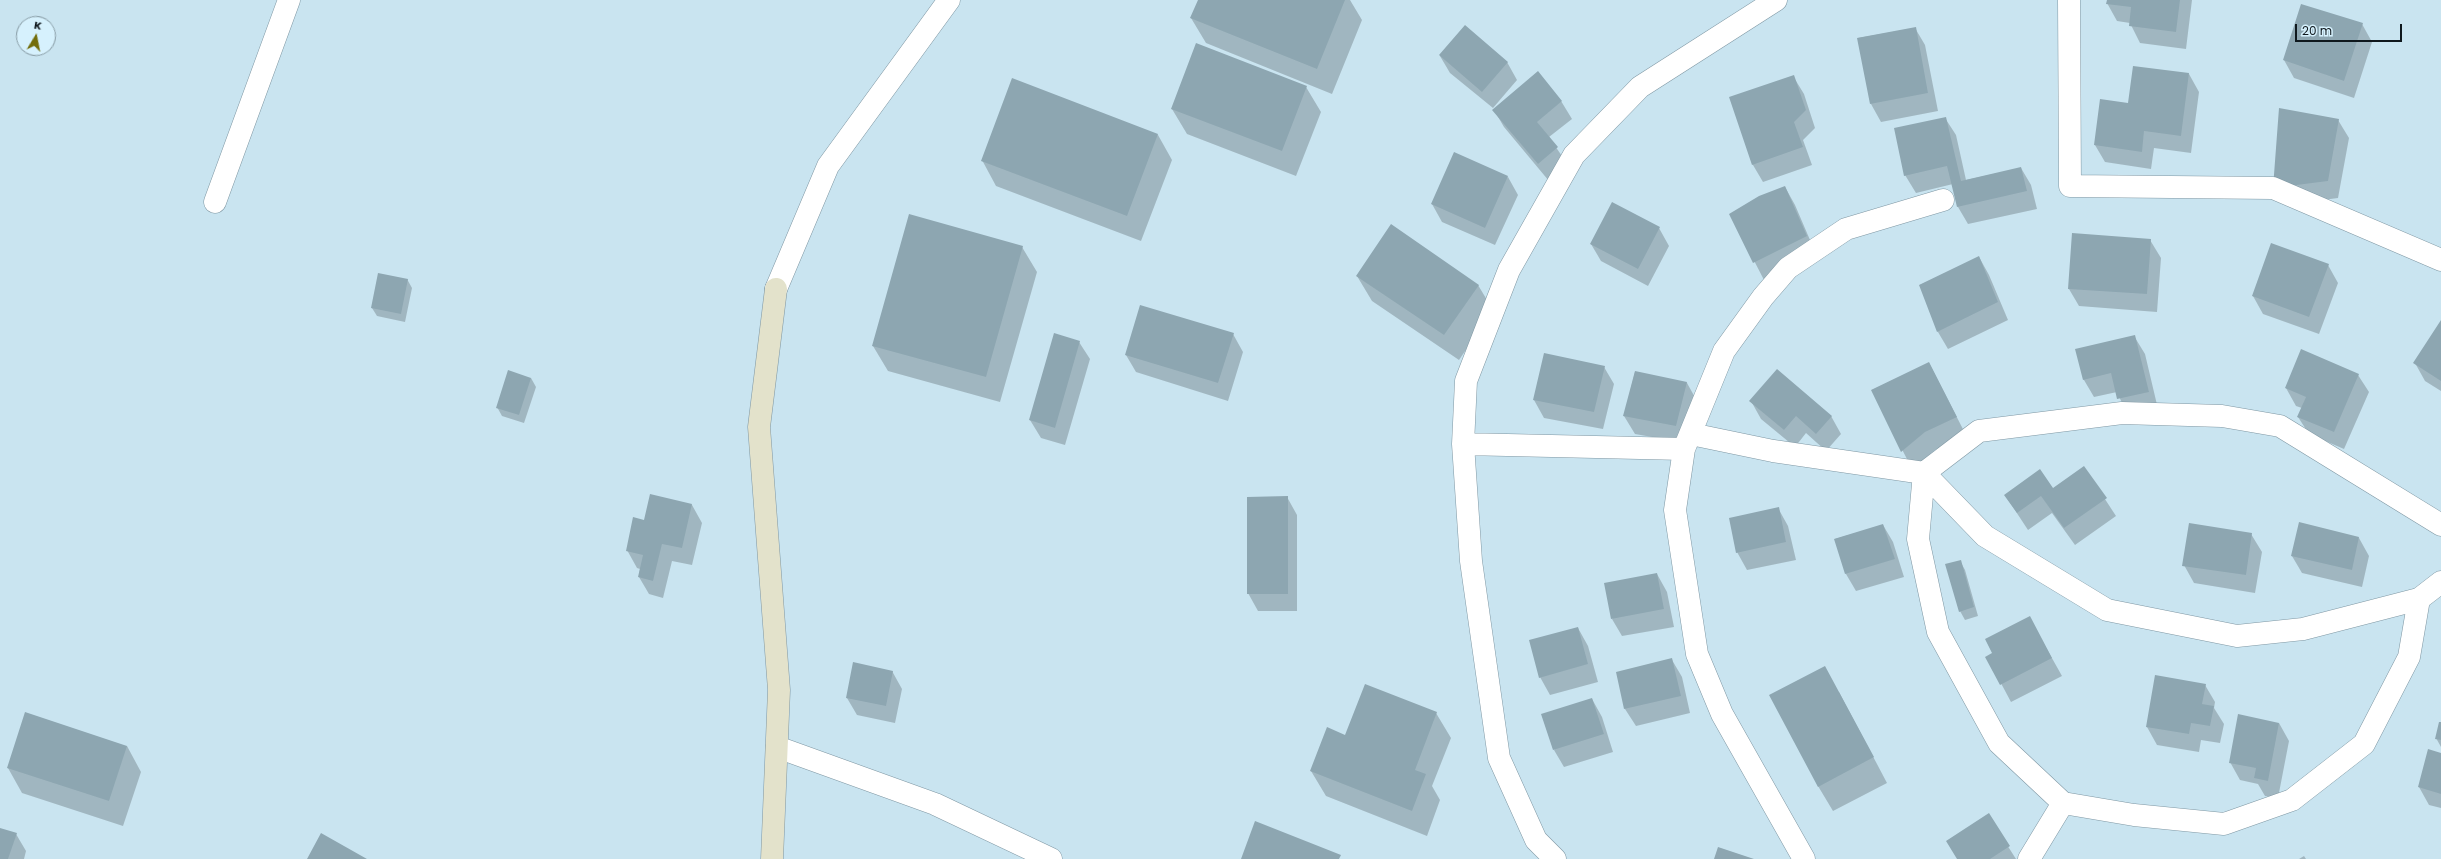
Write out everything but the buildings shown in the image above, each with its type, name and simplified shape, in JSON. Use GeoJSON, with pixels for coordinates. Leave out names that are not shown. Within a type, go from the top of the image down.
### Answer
{"type":"FeatureCollection","features":[{"type":"Feature","properties":{"kind":"street"},"geometry":{"type":"LineString","coordinates":[[214,202],[289,0]]}},
{"type":"Feature","properties":{"kind":"street"},"geometry":{"type":"LineString","coordinates":[[772,859],[779,690],[759,427],[776,289],[828,166],[949,0]]}},
{"type":"Feature","properties":{"kind":"street"},"geometry":{"type":"LineString","coordinates":[[1556,859],[1536,840],[1499,758],[1471,561],[1464,444],[1466,381],[1509,270],[1574,155],[1640,87],[1776,0]]}},
{"type":"Feature","properties":{"kind":"street"},"geometry":{"type":"LineString","coordinates":[[2069,0],[2070,186],[2273,188],[2441,260]]}},
{"type":"Feature","properties":{"kind":"street"},"geometry":{"type":"LineString","coordinates":[[1804,859],[1722,714],[1697,654],[1674,510],[1688,442],[1724,351],[1763,297],[1788,268],[1846,229],[1943,200]]}},
{"type":"Feature","properties":{"kind":"street"},"geometry":{"type":"LineString","coordinates":[[2419,599],[2409,657],[2364,744],[2292,800],[2224,824],[2134,815],[2063,803],[1999,743],[1938,632],[1918,539],[1924,473],[1979,431],[2122,412],[2222,416],[2280,426],[2441,525]]}},
{"type":"Feature","properties":{"kind":"street"},"geometry":{"type":"LineString","coordinates":[[1464,444],[1688,442],[1773,451],[1924,473],[1985,536],[2107,610],[2238,636],[2304,629],[2419,599],[2441,582]]}},
{"type":"Feature","properties":{"kind":"street"},"geometry":{"type":"LineString","coordinates":[[777,747],[934,804],[1051,859]]}},
{"type":"Feature","properties":{"kind":"street"},"geometry":{"type":"LineString","coordinates":[[2029,859],[2063,803]]}}]}
